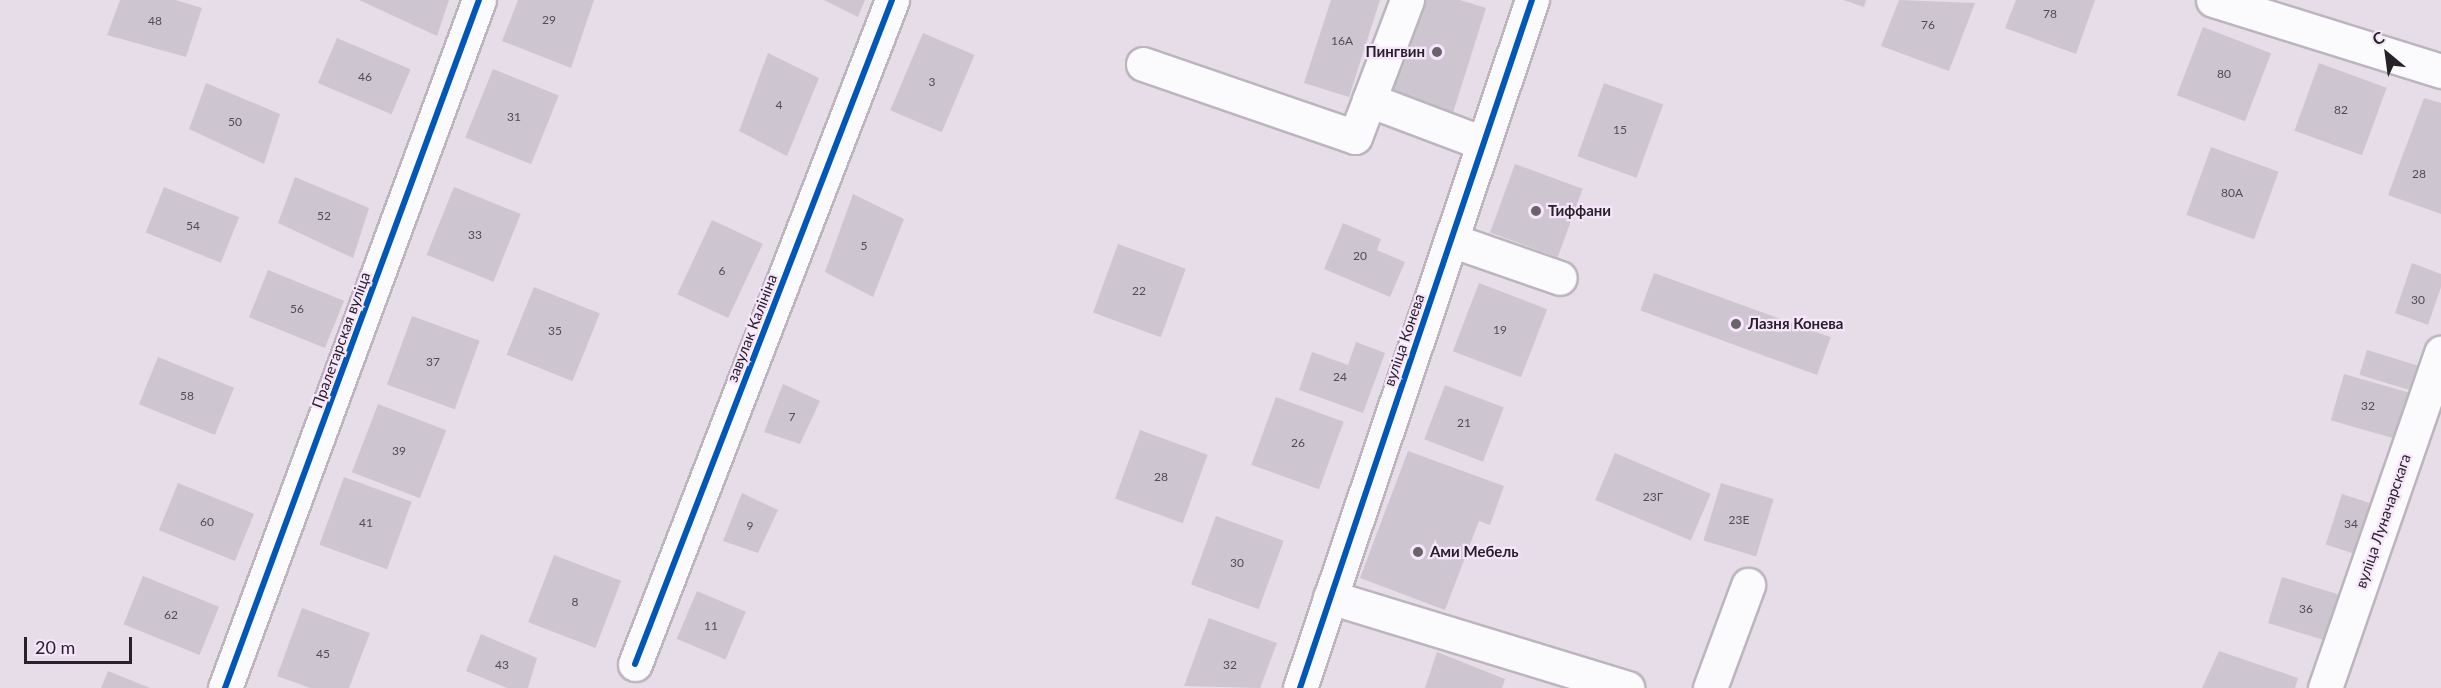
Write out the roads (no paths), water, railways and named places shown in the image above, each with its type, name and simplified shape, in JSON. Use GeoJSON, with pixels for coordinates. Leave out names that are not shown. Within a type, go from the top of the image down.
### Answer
{"type":"FeatureCollection","features":[{"type":"Feature","properties":{"kind":"street","name":"Пралетарская вуліца"},"geometry":{"type":"LineString","coordinates":[[225,688],[479,0]]}},
{"type":"Feature","properties":{"kind":"street","name":"завулак Калініна"},"geometry":{"type":"LineString","coordinates":[[635,664],[892,0]]}},
{"type":"Feature","properties":{"kind":"street"},"geometry":{"type":"LineString","coordinates":[[1143,64],[1355,137],[1407,0]]}},
{"type":"Feature","properties":{"kind":"street","name":"вуліца Конева"},"geometry":{"type":"LineString","coordinates":[[1300,688],[1532,0]]}},
{"type":"Feature","properties":{"kind":"street"},"geometry":{"type":"LineString","coordinates":[[2213,0],[2441,71]]}},
{"type":"Feature","properties":{"kind":"street"},"geometry":{"type":"LineString","coordinates":[[1369,100],[1483,143]]}},
{"type":"Feature","properties":{"kind":"street"},"geometry":{"type":"LineString","coordinates":[[1451,240],[1560,278]]}},
{"type":"Feature","properties":{"kind":"street","name":"вуліца Луначарскага"},"geometry":{"type":"LineString","coordinates":[[2325,688],[2441,353]]}},
{"type":"Feature","properties":{"kind":"street"},"geometry":{"type":"LineString","coordinates":[[1710,688],[1748,585]]}},
{"type":"Feature","properties":{"kind":"street"},"geometry":{"type":"LineString","coordinates":[[1330,597],[1627,688]]}},
{"type":"Feature","properties":{"kind":"place","name":"Пингвин"},"geometry":{"type":"Point","coordinates":[1437,52]}},
{"type":"Feature","properties":{"kind":"place","name":"Тиффани"},"geometry":{"type":"Point","coordinates":[1536,211]}},
{"type":"Feature","properties":{"kind":"place","name":"Лазня Конева"},"geometry":{"type":"Point","coordinates":[1736,324]}},
{"type":"Feature","properties":{"kind":"place","name":"Ами Мебель"},"geometry":{"type":"Point","coordinates":[1418,552]}}]}
